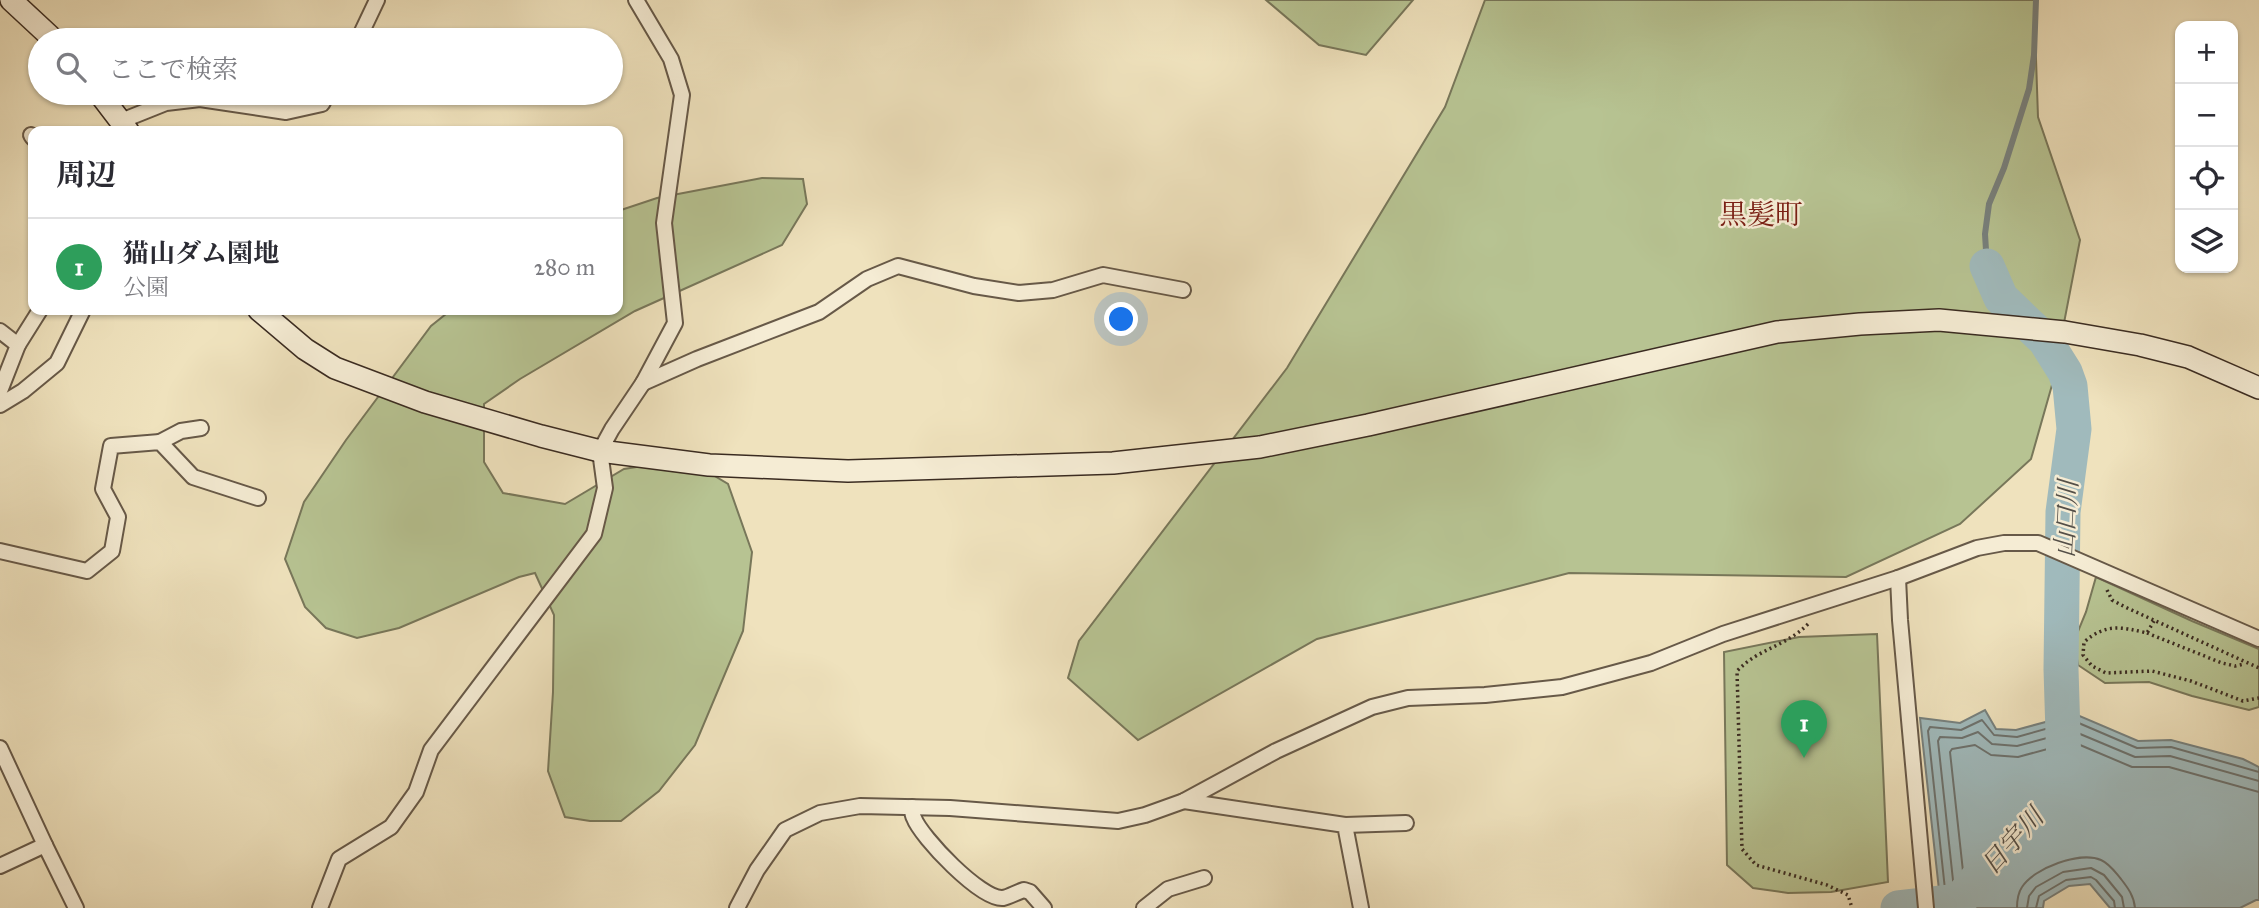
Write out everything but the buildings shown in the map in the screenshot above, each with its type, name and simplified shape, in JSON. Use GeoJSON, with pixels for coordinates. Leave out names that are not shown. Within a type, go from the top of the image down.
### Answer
{"type":"FeatureCollection","features":[{"type":"Feature","properties":{"kind":"street"},"geometry":{"type":"LineString","coordinates":[[11,0],[41,28]]}},
{"type":"Feature","properties":{"kind":"street"},"geometry":{"type":"LineString","coordinates":[[364,28],[377,0]]}},
{"type":"Feature","properties":{"kind":"street"},"geometry":{"type":"LineString","coordinates":[[320,908],[339,859],[391,827],[416,792],[431,750],[594,534],[605,488],[600,452],[643,383],[675,323],[664,223],[682,95],[671,59],[636,0]]}},
{"type":"Feature","properties":{"kind":"street"},"geometry":{"type":"LineString","coordinates":[[108,105],[124,126],[162,105]]}},
{"type":"Feature","properties":{"kind":"street"},"geometry":{"type":"LineString","coordinates":[[240,105],[286,112],[317,105]]}},
{"type":"Feature","properties":{"kind":"street"},"geometry":{"type":"LineString","coordinates":[[643,383],[819,312],[867,279],[898,266],[974,286],[1019,293],[1053,290],[1103,275],[1183,290]]}},
{"type":"Feature","properties":{"kind":"street"},"geometry":{"type":"LineString","coordinates":[[0,391],[18,345],[37,315]]}},
{"type":"Feature","properties":{"kind":"street"},"geometry":{"type":"LineString","coordinates":[[0,405],[23,391],[57,363],[81,315]]}},
{"type":"Feature","properties":{"kind":"street"},"geometry":{"type":"LineString","coordinates":[[265,315],[305,349],[335,368],[425,402],[600,452],[709,465],[848,471],[1113,463],[1260,447],[1777,332],[1860,324],[1939,320],[2065,332],[2140,345],[2188,357],[2259,387]]}},
{"type":"Feature","properties":{"kind":"street"},"geometry":{"type":"LineString","coordinates":[[0,331],[18,345]]}},
{"type":"Feature","properties":{"kind":"street"},"geometry":{"type":"LineString","coordinates":[[0,553],[87,571],[112,551],[118,517],[103,489],[111,446],[160,442],[181,431],[201,428]]}},
{"type":"Feature","properties":{"kind":"street"},"geometry":{"type":"LineString","coordinates":[[160,442],[193,477],[258,498]]}},
{"type":"Feature","properties":{"kind":"street"},"geometry":{"type":"LineString","coordinates":[[737,908],[757,870],[785,830],[820,813],[860,806],[1118,821],[1145,815],[1184,801],[1276,751],[1372,707],[1408,698],[1485,695],[1562,687],[1651,663],[1723,634],[1898,578],[1977,548],[2004,543],[2038,543],[2259,639]]}},
{"type":"Feature","properties":{"kind":"street"},"geometry":{"type":"LineString","coordinates":[[1898,578],[1926,908]]}},
{"type":"Feature","properties":{"kind":"street"},"geometry":{"type":"LineString","coordinates":[[0,748],[76,908]]}},
{"type":"Feature","properties":{"kind":"street"},"geometry":{"type":"LineString","coordinates":[[1184,801],[1345,825],[1406,823]]}},
{"type":"Feature","properties":{"kind":"street"},"geometry":{"type":"LineString","coordinates":[[912,807],[914,819],[927,837],[970,881],[994,896],[1003,898],[1024,890],[1030,892],[1044,908]]}},
{"type":"Feature","properties":{"kind":"street"},"geometry":{"type":"LineString","coordinates":[[1345,825],[1361,908]]}},
{"type":"Feature","properties":{"kind":"street"},"geometry":{"type":"LineString","coordinates":[[0,866],[45,845]]}},
{"type":"Feature","properties":{"kind":"street"},"geometry":{"type":"LineString","coordinates":[[1144,908],[1168,889],[1204,878]]}},
{"type":"Feature","properties":{"kind":"path"},"geometry":{"type":"LineString","coordinates":[[2105,572],[2107,592],[2112,600],[2259,668]]}},
{"type":"Feature","properties":{"kind":"path"},"geometry":{"type":"LineString","coordinates":[[1818,604],[1807,626],[1789,640],[1751,657],[1737,671],[1742,849],[1756,865],[1827,885],[1848,895],[1852,905]]}},
{"type":"Feature","properties":{"kind":"path"},"geometry":{"type":"LineString","coordinates":[[2147,633],[2154,621]]}},
{"type":"Feature","properties":{"kind":"path"},"geometry":{"type":"LineString","coordinates":[[2246,664],[2235,666],[2222,663],[2147,633],[2121,626],[2096,631],[2084,642],[2083,655],[2092,666],[2106,673],[2152,671],[2191,681],[2243,701],[2259,698]]}},
{"type":"Feature","properties":{"kind":"green space"},"geometry":{"type":"Polygon","coordinates":[[[1266,0],[1413,0],[1366,55],[1319,45],[1266,0]]]}},
{"type":"Feature","properties":{"kind":"green space"},"geometry":{"type":"Polygon","coordinates":[[[1485,0],[2034,0],[2038,117],[2080,240],[2052,385],[2031,459],[1960,524],[1846,577],[1569,573],[1317,639],[1138,740],[1068,678],[1079,641],[1287,368],[1445,107],[1485,0]]]}},
{"type":"Feature","properties":{"kind":"green space"},"geometry":{"type":"Polygon","coordinates":[[[762,178],[803,179],[807,204],[782,245],[635,311],[520,379],[484,404],[484,462],[503,493],[565,504],[624,469],[686,459],[728,484],[752,552],[743,631],[695,745],[659,791],[621,821],[590,821],[565,817],[548,771],[554,615],[535,573],[519,577],[399,628],[357,638],[326,628],[305,607],[285,559],[304,502],[346,440],[431,326],[445,315],[623,315],[623,209],[657,198],[762,178]]]}},
{"type":"Feature","properties":{"kind":"green space"},"geometry":{"type":"Polygon","coordinates":[[[2096,577],[2259,649],[2259,707],[2249,710],[2149,682],[2105,683],[2078,665],[2074,641],[2096,577]]]}},
{"type":"Feature","properties":{"kind":"green space"},"geometry":{"type":"Polygon","coordinates":[[[1877,634],[1888,882],[1831,892],[1788,893],[1753,888],[1727,865],[1724,652],[1799,637],[1877,634]]]}},
{"type":"Feature","properties":{"kind":"water"},"geometry":{"type":"Polygon","coordinates":[[[1985,710],[1996,729],[2016,730],[2075,714],[2138,741],[2171,740],[2243,759],[2259,767],[2259,900],[2240,908],[2110,908],[2090,884],[2069,886],[2044,901],[2043,908],[1941,908],[1920,718],[1960,723],[1985,710]]]}},
{"type":"Feature","properties":{"kind":"waterway"},"geometry":{"type":"LineString","coordinates":[[1987,266],[1985,234],[1989,204],[2004,168],[2029,89],[2034,55],[2036,0]]}},
{"type":"Feature","properties":{"kind":"waterway","name":"山口川"},"geometry":{"type":"LineString","coordinates":[[1987,266],[2001,298],[2045,340],[2065,372],[2070,386],[2074,429],[2063,512],[2061,669],[2064,766]]}},
{"type":"Feature","properties":{"kind":"waterway","name":"日宇川"},"geometry":{"type":"LineString","coordinates":[[1898,908],[1959,901],[1978,878]]}},
{"type":"Feature","properties":{"kind":"place","name":"猫山ダム園地"},"geometry":{"type":"Point","coordinates":[1804,758]}},
{"type":"Feature","properties":{"kind":"district","name":"黒髪町"},"geometry":{"type":"Point","coordinates":[1761,214]}}]}
